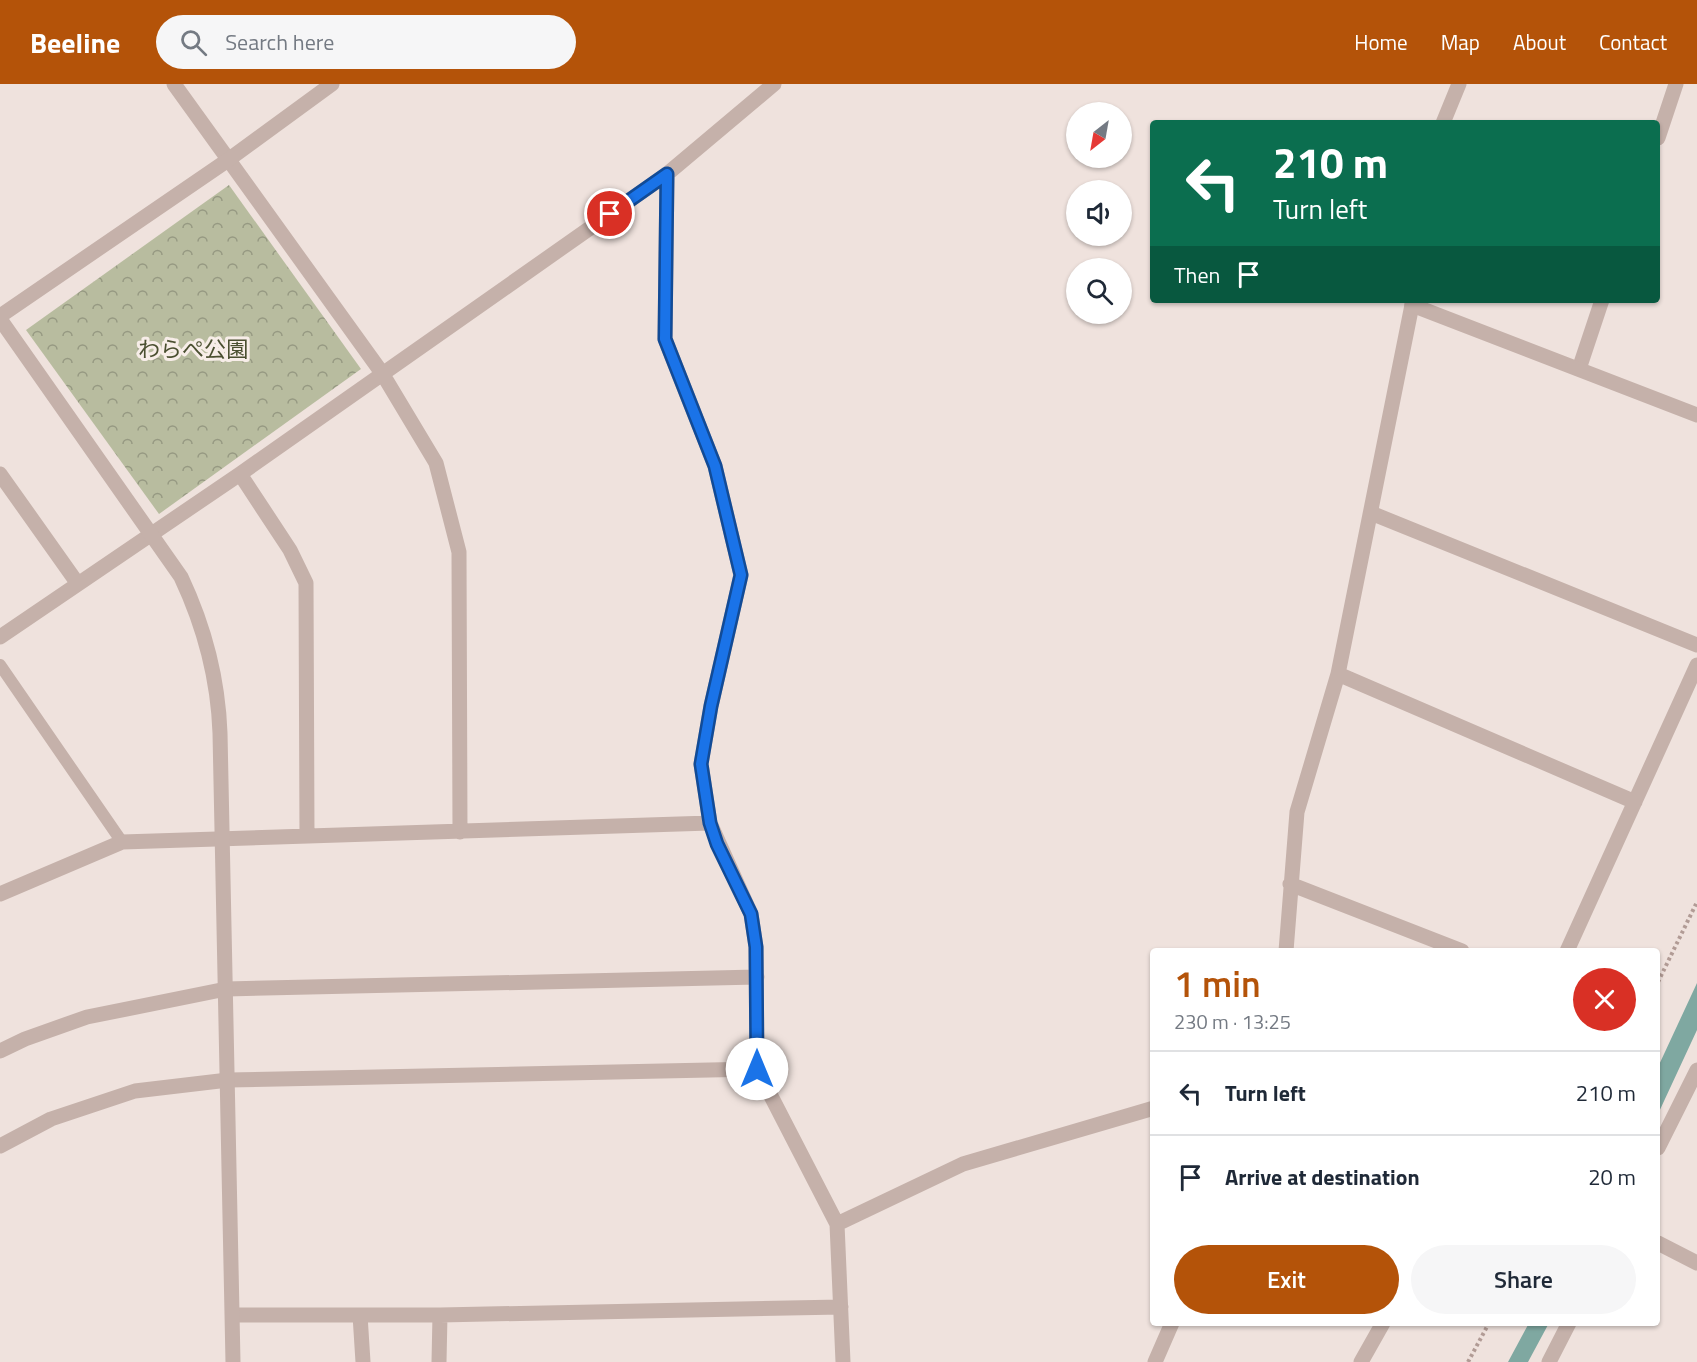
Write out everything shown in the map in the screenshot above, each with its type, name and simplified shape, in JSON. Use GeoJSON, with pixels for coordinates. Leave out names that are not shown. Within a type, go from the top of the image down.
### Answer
{"type":"FeatureCollection","features":[{"type":"Feature","properties":{"kind":"street"},"geometry":{"type":"LineString","coordinates":[[174,84],[382,373],[436,463],[459,552],[460,832]]}},
{"type":"Feature","properties":{"kind":"street"},"geometry":{"type":"LineString","coordinates":[[233,1362],[234,1316],[218,697],[210,654],[199,616],[181,578],[0,317],[228,160],[332,84]]}},
{"type":"Feature","properties":{"kind":"street"},"geometry":{"type":"LineString","coordinates":[[0,637],[240,474],[667,174],[774,84]]}},
{"type":"Feature","properties":{"kind":"street"},"geometry":{"type":"LineString","coordinates":[[1444,120],[1459,84]]}},
{"type":"Feature","properties":{"kind":"street"},"geometry":{"type":"LineString","coordinates":[[1660,132],[1676,84]]}},
{"type":"Feature","properties":{"kind":"street"},"geometry":{"type":"LineString","coordinates":[[667,174],[665,339],[715,466],[741,575],[711,706],[701,764],[710,823],[717,844],[751,914],[756,947],[757,1069],[837,1224],[843,1362]]}},
{"type":"Feature","properties":{"kind":"street"},"geometry":{"type":"LineString","coordinates":[[1286,948],[1297,812],[1338,674],[1413,303]]}},
{"type":"Feature","properties":{"kind":"street"},"geometry":{"type":"LineString","coordinates":[[1415,303],[1697,415]]}},
{"type":"Feature","properties":{"kind":"street"},"geometry":{"type":"LineString","coordinates":[[1579,369],[1601,303]]}},
{"type":"Feature","properties":{"kind":"street"},"geometry":{"type":"LineString","coordinates":[[0,474],[78,584]]}},
{"type":"Feature","properties":{"kind":"street"},"geometry":{"type":"LineString","coordinates":[[240,474],[290,550],[306,583],[307,836]]}},
{"type":"Feature","properties":{"kind":"street"},"geometry":{"type":"LineString","coordinates":[[1371,513],[1697,645]]}},
{"type":"Feature","properties":{"kind":"street"},"geometry":{"type":"LineString","coordinates":[[1568,948],[1697,665]]}},
{"type":"Feature","properties":{"kind":"street"},"geometry":{"type":"LineString","coordinates":[[1338,674],[1635,802]]}},
{"type":"Feature","properties":{"kind":"street"},"geometry":{"type":"LineString","coordinates":[[0,894],[122,842],[710,823]]}},
{"type":"Feature","properties":{"kind":"street"},"geometry":{"type":"LineString","coordinates":[[1290,884],[1454,948]]}},
{"type":"Feature","properties":{"kind":"street"},"geometry":{"type":"LineString","coordinates":[[0,1051],[25,1039],[87,1017],[226,989],[757,977]]}},
{"type":"Feature","properties":{"kind":"street"},"geometry":{"type":"LineString","coordinates":[[0,1146],[51,1119],[135,1091],[228,1080],[757,1069]]}},
{"type":"Feature","properties":{"kind":"street"},"geometry":{"type":"LineString","coordinates":[[1660,1144],[1697,1070]]}},
{"type":"Feature","properties":{"kind":"street"},"geometry":{"type":"LineString","coordinates":[[837,1224],[963,1164],[1150,1109]]}},
{"type":"Feature","properties":{"kind":"street"},"geometry":{"type":"LineString","coordinates":[[1660,1244],[1697,1263]]}},
{"type":"Feature","properties":{"kind":"street"},"geometry":{"type":"LineString","coordinates":[[234,1316],[440,1315],[841,1307]]}},
{"type":"Feature","properties":{"kind":"street"},"geometry":{"type":"LineString","coordinates":[[360,1315],[363,1362]]}},
{"type":"Feature","properties":{"kind":"street"},"geometry":{"type":"LineString","coordinates":[[439,1362],[440,1315]]}},
{"type":"Feature","properties":{"kind":"street"},"geometry":{"type":"LineString","coordinates":[[1155,1362],[1171,1326]]}},
{"type":"Feature","properties":{"kind":"street"},"geometry":{"type":"LineString","coordinates":[[1361,1362],[1381,1326]]}},
{"type":"Feature","properties":{"kind":"street"},"geometry":{"type":"LineString","coordinates":[[1549,1362],[1567,1326]]}},
{"type":"Feature","properties":{"kind":"lane"},"geometry":{"type":"LineString","coordinates":[[0,665],[122,842]]}},
{"type":"Feature","properties":{"kind":"path"},"geometry":{"type":"LineString","coordinates":[[1660,978],[1697,902]]}},
{"type":"Feature","properties":{"kind":"path"},"geometry":{"type":"LineString","coordinates":[[1468,1362],[1486,1326]]}},
{"type":"Feature","properties":{"kind":"green space","name":"わらぺ公園"},"geometry":{"type":"Polygon","coordinates":[[[229,185],[361,369],[159,514],[26,330],[229,185]]]}},
{"type":"Feature","properties":{"kind":"water"},"geometry":{"type":"Polygon","coordinates":[[[1697,983],[1697,1030],[1660,1110],[1660,1063],[1697,983]]]}},
{"type":"Feature","properties":{"kind":"water"},"geometry":{"type":"Polygon","coordinates":[[[1527,1326],[1547,1326],[1528,1362],[1508,1362],[1527,1326]]]}},
{"type":"Feature","properties":{"kind":"route"},"geometry":{"type":"LineString","coordinates":[[610,214],[667,174],[665,339],[715,466],[741,575],[711,706],[701,764],[710,823],[717,844],[751,914],[756,947],[757,1069]]}}]}
